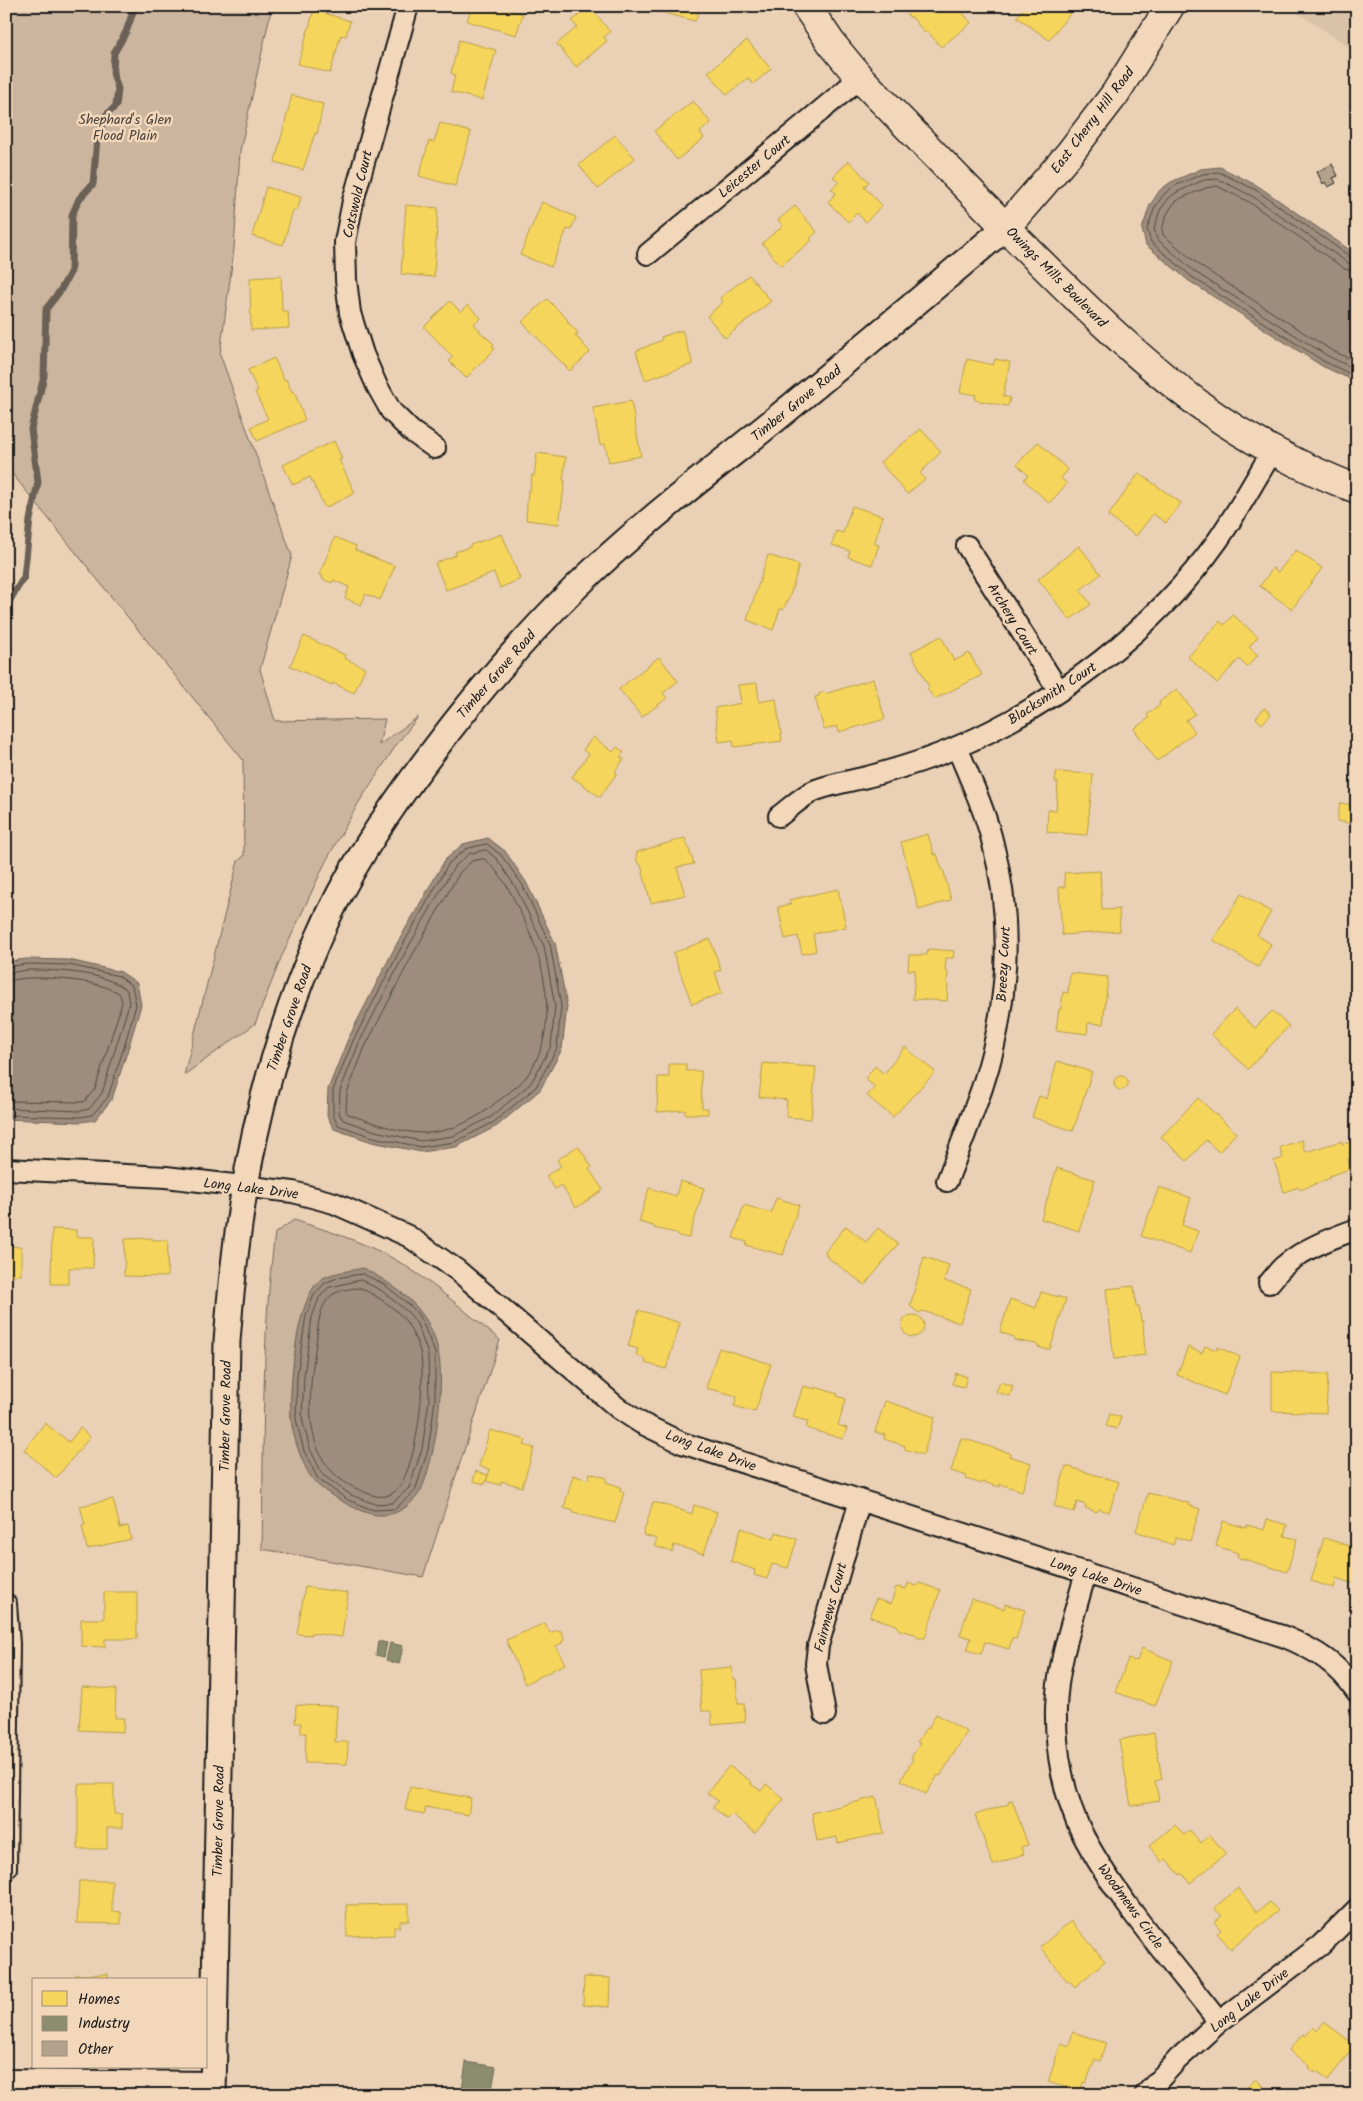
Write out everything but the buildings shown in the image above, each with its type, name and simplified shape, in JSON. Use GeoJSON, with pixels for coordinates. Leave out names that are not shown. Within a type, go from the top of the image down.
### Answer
{"type":"FeatureCollection","features":[{"type":"Feature","properties":{"kind":"main road","name":"Owings Mills Boulevard"},"geometry":{"type":"LineString","coordinates":[[806,6],[832,44],[860,78],[1068,290],[1160,373],[1208,410],[1273,450],[1333,480],[1357,489]]}},
{"type":"Feature","properties":{"kind":"main road","name":"East Cherry Hill Road"},"geometry":{"type":"LineString","coordinates":[[1006,227],[1069,154],[1115,94],[1170,6]]}},
{"type":"Feature","properties":{"kind":"street","name":"Cotswold Court"},"geometry":{"type":"LineString","coordinates":[[408,6],[352,201],[346,242],[346,280],[350,313],[363,354],[377,386],[391,411],[411,432],[435,448]]}},
{"type":"Feature","properties":{"kind":"street","name":"Leicester Court"},"geometry":{"type":"LineString","coordinates":[[648,254],[860,78]]}},
{"type":"Feature","properties":{"kind":"street","name":"Timber Grove Road"},"geometry":{"type":"LineString","coordinates":[[213,2088],[227,1341],[232,1266],[244,1186],[263,1094],[286,1020],[317,940],[355,865],[394,803],[454,723],[509,656],[577,586],[639,531],[872,340],[1006,227]]}},
{"type":"Feature","properties":{"kind":"street","name":"Blacksmith Court"},"geometry":{"type":"LineString","coordinates":[[779,816],[814,790],[914,763],[957,747],[1009,721],[1059,692],[1099,663],[1161,606],[1197,566],[1231,520],[1273,450]]}},
{"type":"Feature","properties":{"kind":"street","name":"Archery Court"},"geometry":{"type":"LineString","coordinates":[[967,546],[1059,692]]}},
{"type":"Feature","properties":{"kind":"street","name":"Breezy Court"},"geometry":{"type":"LineString","coordinates":[[948,1181],[982,1087],[995,1042],[1003,997],[1006,956],[1005,913],[993,842],[957,747]]}},
{"type":"Feature","properties":{"kind":"street","name":"Long Lake Drive"},"geometry":{"type":"LineString","coordinates":[[6,1169],[148,1176],[293,1192],[334,1203],[408,1236],[457,1270],[585,1381],[618,1408],[642,1424],[682,1443],[1285,1636],[1310,1647],[1347,1678],[1357,1692]]}},
{"type":"Feature","properties":{"kind":"street"},"geometry":{"type":"LineString","coordinates":[[1269,1284],[1284,1266],[1305,1252],[1332,1238],[1357,1229]]}},
{"type":"Feature","properties":{"kind":"street","name":"Fairmews Court"},"geometry":{"type":"LineString","coordinates":[[825,1714],[816,1664],[818,1646],[860,1500]]}},
{"type":"Feature","properties":{"kind":"street","name":"Woodmews Circle"},"geometry":{"type":"LineString","coordinates":[[1086,1572],[1062,1664],[1056,1709],[1059,1756],[1067,1794],[1082,1833],[1110,1880],[1219,2022]]}},
{"type":"Feature","properties":{"kind":"street"},"geometry":{"type":"LineString","coordinates":[[6,1604],[9,1644],[6,1868]]}},
{"type":"Feature","properties":{"kind":"street","name":"Long Lake Drive"},"geometry":{"type":"LineString","coordinates":[[1145,2095],[1178,2058],[1219,2022],[1321,1945],[1357,1909]]}},
{"type":"Feature","properties":{"kind":"street"},"geometry":{"type":"LineString","coordinates":[[6,2080],[213,2088]]}},
{"type":"Feature","properties":{"kind":"shaded area"},"geometry":{"type":"Polygon","coordinates":[[[1287,6],[1357,6],[1357,52],[1287,6]]]}},
{"type":"Feature","properties":{"kind":"green space","name":"Shephard's Glen Flood Plain"},"geometry":{"type":"Polygon","coordinates":[[[6,6],[272,6],[240,151],[234,249],[220,354],[292,556],[260,669],[275,721],[385,719],[379,745],[418,717],[397,744],[359,802],[325,863],[281,958],[255,1024],[184,1075],[238,861],[244,856],[243,760],[6,466],[6,6]]]}},
{"type":"Feature","properties":{"kind":"green space"},"geometry":{"type":"Polygon","coordinates":[[[294,1220],[387,1255],[417,1273],[500,1340],[423,1577],[262,1549],[267,1312],[275,1233],[294,1220]]]}},
{"type":"Feature","properties":{"kind":"water"},"geometry":{"type":"Polygon","coordinates":[[[1220,167],[1258,186],[1357,255],[1357,382],[1322,366],[1189,281],[1146,245],[1142,229],[1150,205],[1160,190],[1171,182],[1201,169],[1220,167]]]}},
{"type":"Feature","properties":{"kind":"water"},"geometry":{"type":"Polygon","coordinates":[[[488,838],[505,851],[526,882],[555,943],[567,1006],[562,1049],[540,1090],[497,1126],[456,1147],[421,1152],[372,1142],[334,1129],[327,1116],[328,1089],[348,1039],[395,947],[445,860],[463,844],[488,838]]]}},
{"type":"Feature","properties":{"kind":"water"},"geometry":{"type":"Polygon","coordinates":[[[26,959],[69,960],[121,972],[137,983],[141,1005],[128,1049],[112,1099],[95,1120],[81,1122],[6,1119],[6,962],[26,959]]]}},
{"type":"Feature","properties":{"kind":"water"},"geometry":{"type":"Polygon","coordinates":[[[363,1268],[390,1284],[410,1300],[424,1317],[434,1335],[439,1356],[440,1379],[436,1434],[427,1475],[421,1490],[412,1502],[393,1514],[385,1515],[370,1514],[357,1509],[323,1490],[314,1481],[302,1460],[293,1433],[291,1418],[293,1364],[300,1321],[306,1302],[314,1287],[323,1278],[363,1268]]]}},
{"type":"Feature","properties":{"kind":"waterway"},"geometry":{"type":"LineString","coordinates":[[6,612],[10,600],[24,577],[30,520],[38,482],[31,429],[44,376],[46,309],[60,291],[71,271],[72,215],[79,199],[93,184],[97,139],[105,116],[116,106],[118,89],[113,73],[114,53],[126,32],[135,6]]}}]}
